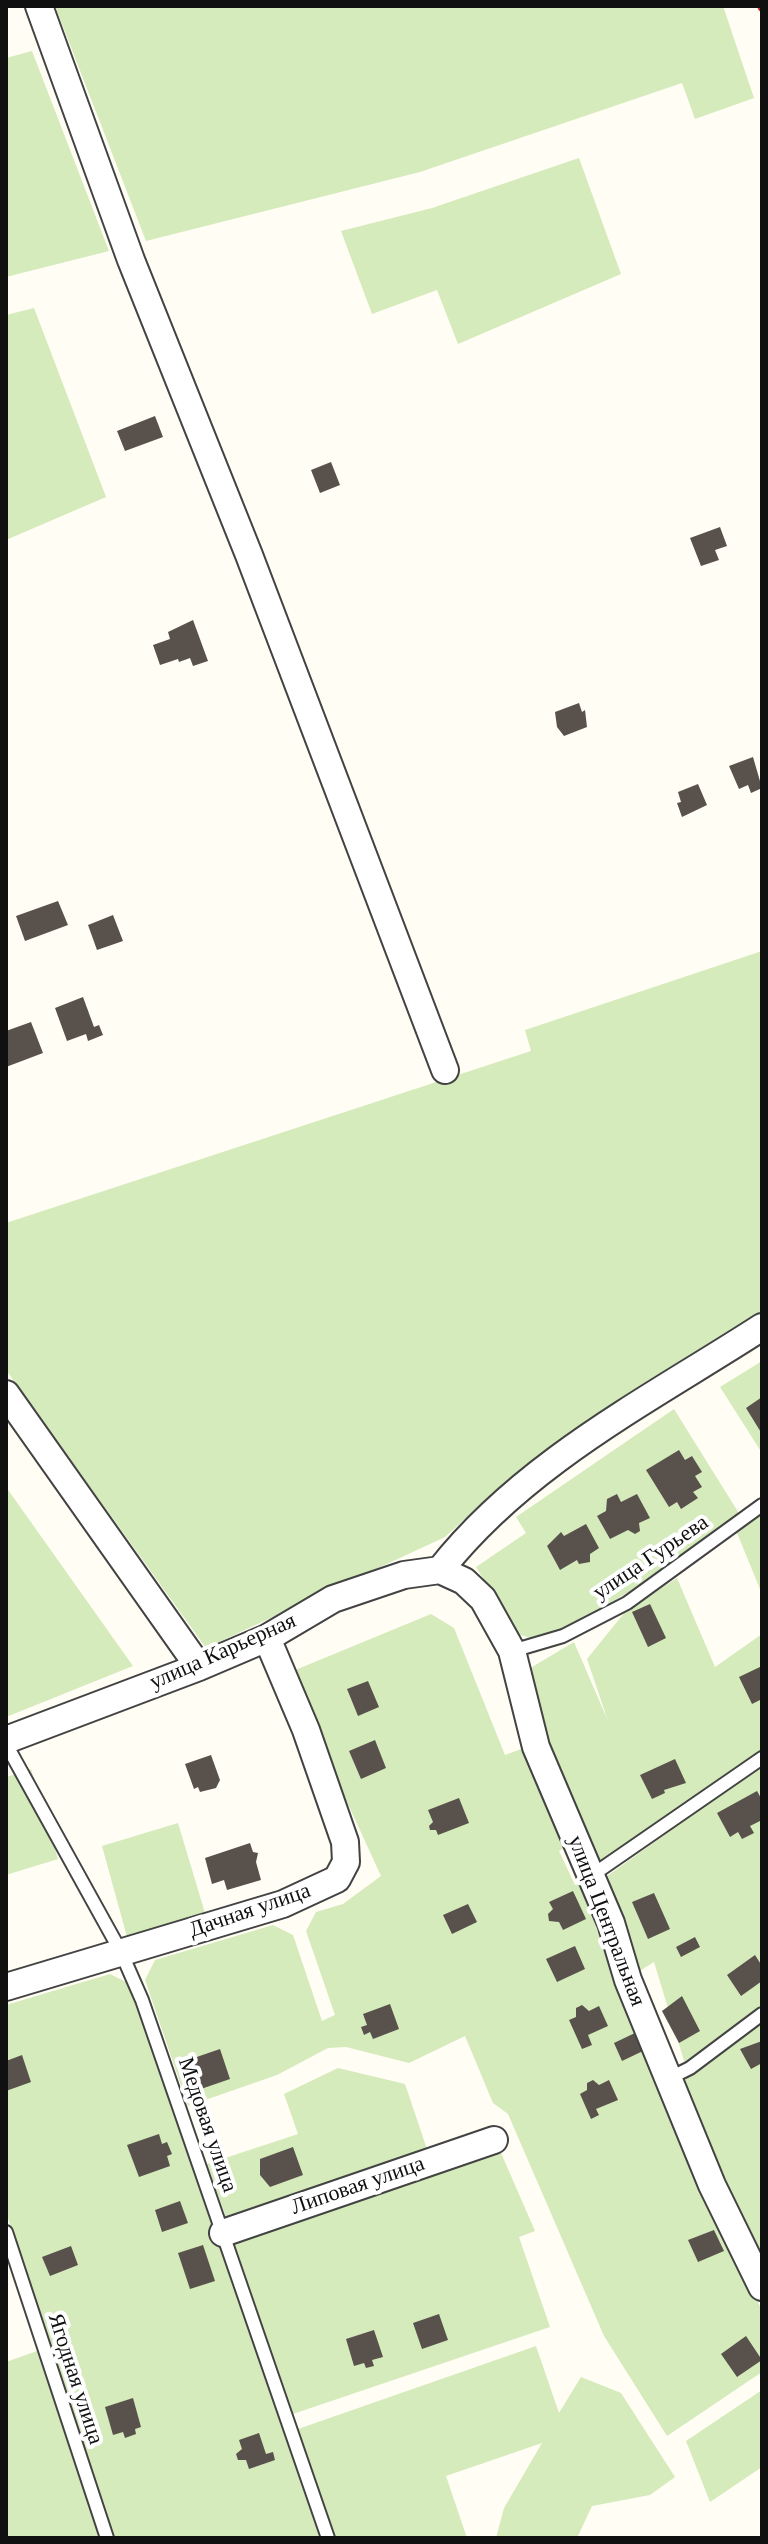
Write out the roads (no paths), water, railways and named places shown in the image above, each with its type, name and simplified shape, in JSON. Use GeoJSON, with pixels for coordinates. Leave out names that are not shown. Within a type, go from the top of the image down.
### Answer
{"type":"FeatureCollection","features":[{"type":"Feature","properties":{"kind":"street"},"geometry":{"type":"LineString","coordinates":[[39,6],[131,260],[249,555],[445,1070]]}},
{"type":"Feature","properties":{"kind":"street"},"geometry":{"type":"LineString","coordinates":[[440,1570],[471,1530],[522,1484],[762,1327]]}},
{"type":"Feature","properties":{"kind":"street"},"geometry":{"type":"LineString","coordinates":[[6,1394],[199,1667]]}},
{"type":"Feature","properties":{"kind":"street","name":"улица Карьерная"},"geometry":{"type":"LineString","coordinates":[[6,1742],[267,1638],[333,1599],[404,1575],[440,1570]]}},
{"type":"Feature","properties":{"kind":"street","name":"улица Центральная"},"geometry":{"type":"LineString","coordinates":[[440,1570],[464,1581],[483,1599],[512,1651],[536,1747],[591,1876],[712,2185],[761,2281]]}},
{"type":"Feature","properties":{"kind":"street","name":"Дачная улица"},"geometry":{"type":"LineString","coordinates":[[6,1987],[283,1904],[337,1879],[346,1862],[345,1842],[321,1772],[267,1638]]}},
{"type":"Feature","properties":{"kind":"street","name":"Липовая улица"},"geometry":{"type":"LineString","coordinates":[[223,2233],[494,2140]]}},
{"type":"Feature","properties":{"kind":"lane","name":"улица Гурьева"},"geometry":{"type":"LineString","coordinates":[[512,1651],[563,1636],[627,1603],[762,1505]]}},
{"type":"Feature","properties":{"kind":"lane","name":"Медовая улица"},"geometry":{"type":"LineString","coordinates":[[6,1742],[121,1952],[142,2000],[328,2538]]}},
{"type":"Feature","properties":{"kind":"lane"},"geometry":{"type":"LineString","coordinates":[[591,1876],[762,1758]]}},
{"type":"Feature","properties":{"kind":"lane"},"geometry":{"type":"LineString","coordinates":[[668,2079],[690,2068],[762,2014]]}},
{"type":"Feature","properties":{"kind":"lane","name":"Ягодная улица"},"geometry":{"type":"LineString","coordinates":[[6,2232],[107,2538]]}}]}
